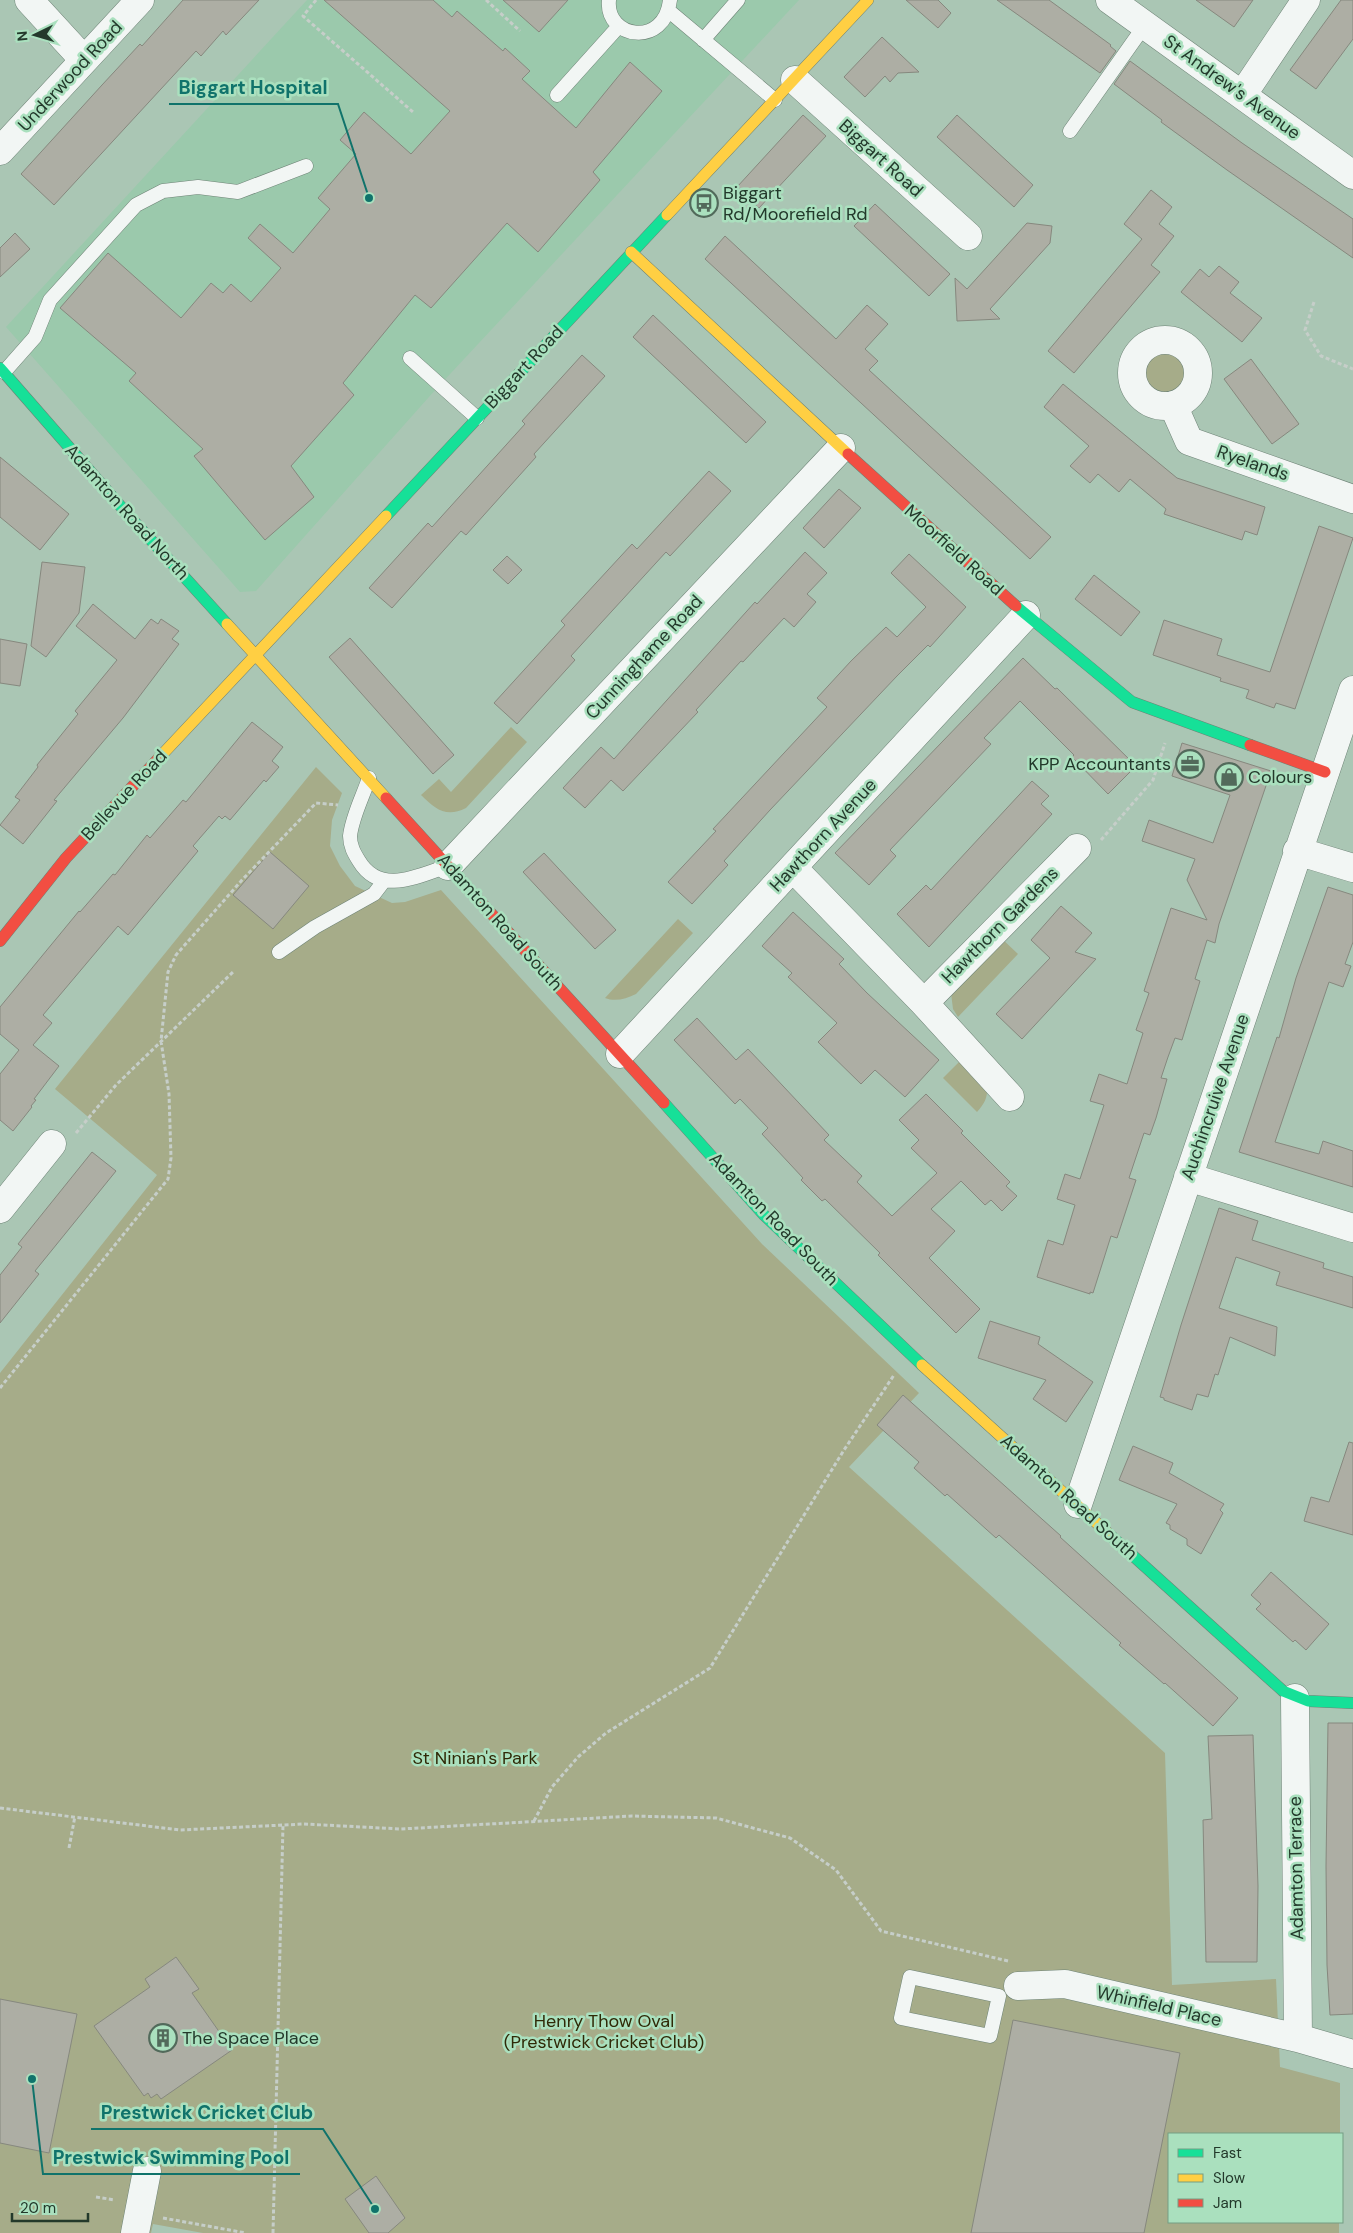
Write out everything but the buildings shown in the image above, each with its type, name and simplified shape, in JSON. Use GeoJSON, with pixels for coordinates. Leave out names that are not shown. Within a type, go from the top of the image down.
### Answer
{"type":"FeatureCollection","features":[{"type":"Feature","properties":{"kind":"street"},"geometry":{"type":"LineString","coordinates":[[29,0],[84,60]]}},
{"type":"Feature","properties":{"kind":"street","name":"Underwood Road"},"geometry":{"type":"LineString","coordinates":[[0,151],[140,0]]}},
{"type":"Feature","properties":{"kind":"street","name":"Biggart Road"},"geometry":{"type":"LineString","coordinates":[[255,655],[868,0]]}},
{"type":"Feature","properties":{"kind":"street","name":"St Andrew's Avenue"},"geometry":{"type":"LineString","coordinates":[[1110,0],[1353,174]]}},
{"type":"Feature","properties":{"kind":"street"},"geometry":{"type":"LineString","coordinates":[[1243,94],[1306,0]]}},
{"type":"Feature","properties":{"kind":"street","name":"Biggart Road"},"geometry":{"type":"LineString","coordinates":[[795,80],[968,236]]}},
{"type":"Feature","properties":{"kind":"street","name":"Moorfield Road"},"geometry":{"type":"LineString","coordinates":[[631,252],[840,448],[1026,615],[1132,702],[1325,772]]}},
{"type":"Feature","properties":{"kind":"street","name":"Adamton Road North"},"geometry":{"type":"LineString","coordinates":[[2,370],[130,517],[255,655]]}},
{"type":"Feature","properties":{"kind":"street","name":"Ryelands"},"geometry":{"type":"LineString","coordinates":[[1173,406],[1189,441],[1353,499]]}},
{"type":"Feature","properties":{"kind":"street","name":"Cunninghame Road"},"geometry":{"type":"LineString","coordinates":[[448,866],[840,448]]}},
{"type":"Feature","properties":{"kind":"street","name":"Hawthorn Avenue"},"geometry":{"type":"LineString","coordinates":[[620,1054],[1026,615]]}},
{"type":"Feature","properties":{"kind":"street","name":"Adamton Road South"},"geometry":{"type":"LineString","coordinates":[[255,655],[620,1054],[764,1215],[910,1354],[1078,1504],[1274,1684],[1294,1698]]}},
{"type":"Feature","properties":{"kind":"street","name":"Bellevue Road"},"geometry":{"type":"LineString","coordinates":[[0,941],[66,858],[255,655]]}},
{"type":"Feature","properties":{"kind":"street","name":"Auchincruive Avenue"},"geometry":{"type":"LineString","coordinates":[[1078,1504],[1353,690]]}},
{"type":"Feature","properties":{"kind":"street","name":"Hawthorn Gardens"},"geometry":{"type":"LineString","coordinates":[[924,1002],[1077,848]]}},
{"type":"Feature","properties":{"kind":"street"},"geometry":{"type":"LineString","coordinates":[[1298,851],[1353,868]]}},
{"type":"Feature","properties":{"kind":"street"},"geometry":{"type":"LineString","coordinates":[[792,868],[924,1002],[1010,1096]]}},
{"type":"Feature","properties":{"kind":"street"},"geometry":{"type":"LineString","coordinates":[[5,1192],[52,1144]]}},
{"type":"Feature","properties":{"kind":"street"},"geometry":{"type":"LineString","coordinates":[[1188,1177],[1353,1228]]}},
{"type":"Feature","properties":{"kind":"street"},"geometry":{"type":"LineString","coordinates":[[1294,1698],[1353,1703]]}},
{"type":"Feature","properties":{"kind":"street","name":"Adamton Terrace"},"geometry":{"type":"LineString","coordinates":[[1294,1698],[1298,2038]]}},
{"type":"Feature","properties":{"kind":"street","name":"Whinfield Place"},"geometry":{"type":"LineString","coordinates":[[1009,1981],[1065,1984],[1298,2038],[1353,2054]]}},
{"type":"Feature","properties":{"kind":"street"},"geometry":{"type":"LineString","coordinates":[[137,2223],[147,2171]]}},
{"type":"Feature","properties":{"kind":"lane"},"geometry":{"type":"LineString","coordinates":[[609,0],[608,7],[612,18],[619,26],[629,31],[643,33],[653,30],[664,21],[669,6],[703,40],[775,100]]}},
{"type":"Feature","properties":{"kind":"lane"},"geometry":{"type":"LineString","coordinates":[[703,40],[738,0]]}},
{"type":"Feature","properties":{"kind":"lane"},"geometry":{"type":"LineString","coordinates":[[1070,131],[1145,25]]}},
{"type":"Feature","properties":{"kind":"lane"},"geometry":{"type":"LineString","coordinates":[[557,95],[619,26]]}},
{"type":"Feature","properties":{"kind":"lane"},"geometry":{"type":"LineString","coordinates":[[2,370],[35,338],[50,300],[136,205],[164,191],[198,187],[238,192],[306,166]]}},
{"type":"Feature","properties":{"kind":"lane"},"geometry":{"type":"LineString","coordinates":[[410,358],[477,418]]}},
{"type":"Feature","properties":{"kind":"lane"},"geometry":{"type":"LineString","coordinates":[[368,778],[350,836],[351,849],[370,875],[384,880],[399,881],[448,866]]}},
{"type":"Feature","properties":{"kind":"lane"},"geometry":{"type":"LineString","coordinates":[[279,952],[315,927],[374,894],[384,880]]}},
{"type":"Feature","properties":{"kind":"lane"},"geometry":{"type":"LineString","coordinates":[[910,1977],[1009,1981],[990,2036],[901,2018],[910,1977]]}},
{"type":"Feature","properties":{"kind":"path"},"geometry":{"type":"LineString","coordinates":[[316,0],[303,16],[412,112]]}},
{"type":"Feature","properties":{"kind":"path"},"geometry":{"type":"LineString","coordinates":[[486,0],[520,31]]}},
{"type":"Feature","properties":{"kind":"path"},"geometry":{"type":"LineString","coordinates":[[1314,302],[1305,330],[1321,356],[1353,369]]}},
{"type":"Feature","properties":{"kind":"path"},"geometry":{"type":"LineString","coordinates":[[1077,848],[1104,839],[1153,780],[1174,717]]}},
{"type":"Feature","properties":{"kind":"path"},"geometry":{"type":"LineString","coordinates":[[0,1388],[168,1179],[171,1158],[169,1094],[161,1041],[168,972],[176,955],[242,880],[316,803],[359,807]]}},
{"type":"Feature","properties":{"kind":"path"},"geometry":{"type":"LineString","coordinates":[[52,1144],[72,1138],[116,1085],[234,970]]}},
{"type":"Feature","properties":{"kind":"path"},"geometry":{"type":"LineString","coordinates":[[534,1822],[552,1787],[585,1751],[606,1733],[710,1668],[844,1450],[877,1399],[910,1354]]}},
{"type":"Feature","properties":{"kind":"path"},"geometry":{"type":"LineString","coordinates":[[0,1808],[180,1830],[283,1825],[401,1829],[632,1816],[716,1818],[790,1838],[836,1870],[881,1931],[1009,1981]]}},
{"type":"Feature","properties":{"kind":"path"},"geometry":{"type":"LineString","coordinates":[[69,1848],[75,1816]]}},
{"type":"Feature","properties":{"kind":"path"},"geometry":{"type":"LineString","coordinates":[[273,2233],[283,1825]]}},
{"type":"Feature","properties":{"kind":"path"},"geometry":{"type":"LineString","coordinates":[[137,2223],[246,2233]]}},
{"type":"Feature","properties":{"kind":"shaded area"},"geometry":{"type":"Polygon","coordinates":[[[307,0],[799,0],[437,388],[256,591],[240,592],[6,327],[307,0]]]}},
{"type":"Feature","properties":{"kind":"green space"},"geometry":{"type":"Polygon","coordinates":[[[1160,351],[1170,351],[1182,357],[1187,365],[1187,383],[1182,391],[1174,396],[1160,397],[1152,394],[1145,387],[1142,379],[1142,369],[1145,361],[1152,354],[1160,351]]]}},
{"type":"Feature","properties":{"kind":"green space"},"geometry":{"type":"Polygon","coordinates":[[[511,727],[527,742],[466,808],[447,812],[436,808],[421,795],[439,779],[451,792],[511,727]]]}},
{"type":"Feature","properties":{"kind":"green space","name":"St Ninian's Park"},"geometry":{"type":"Polygon","coordinates":[[[316,767],[342,793],[332,820],[330,846],[340,866],[355,886],[392,903],[405,902],[441,890],[762,1244],[919,1393],[849,1467],[1165,1753],[1172,1985],[1276,1979],[1280,2067],[1340,2083],[1340,2133],[1168,2133],[1168,2223],[1339,2223],[1339,2233],[203,2233],[153,2224],[151,2233],[0,2233],[0,1373],[157,1175],[55,1089],[316,767]]]}},
{"type":"Feature","properties":{"kind":"green space"},"geometry":{"type":"Polygon","coordinates":[[[678,919],[693,933],[636,994],[613,1000],[605,998],[678,919]]]}},
{"type":"Feature","properties":{"kind":"green space"},"geometry":{"type":"Polygon","coordinates":[[[999,936],[1018,954],[958,1017],[953,1009],[951,993],[999,936]]]}},
{"type":"Feature","properties":{"kind":"green space"},"geometry":{"type":"Polygon","coordinates":[[[963,1058],[987,1083],[986,1099],[977,1112],[943,1078],[963,1058]]]}},
{"type":"Feature","properties":{"kind":"traffic: fast"},"geometry":{"type":"LineString","coordinates":[[386,516],[667,215]]}},
{"type":"Feature","properties":{"kind":"traffic: fast"},"geometry":{"type":"LineString","coordinates":[[0,368],[130,517],[227,624]]}},
{"type":"Feature","properties":{"kind":"traffic: fast"},"geometry":{"type":"LineString","coordinates":[[1016,606],[1132,702],[1250,745]]}},
{"type":"Feature","properties":{"kind":"traffic: fast"},"geometry":{"type":"LineString","coordinates":[[664,1103],[764,1215],[922,1365]]}},
{"type":"Feature","properties":{"kind":"traffic: fast"},"geometry":{"type":"LineString","coordinates":[[1110,1535],[1283,1691],[1308,1701],[1353,1703]]}},
{"type":"Feature","properties":{"kind":"traffic: slow"},"geometry":{"type":"LineString","coordinates":[[667,215],[868,0]]}},
{"type":"Feature","properties":{"kind":"traffic: slow"},"geometry":{"type":"LineString","coordinates":[[631,252],[848,454]]}},
{"type":"Feature","properties":{"kind":"traffic: slow"},"geometry":{"type":"LineString","coordinates":[[158,759],[386,516]]}},
{"type":"Feature","properties":{"kind":"traffic: slow"},"geometry":{"type":"LineString","coordinates":[[227,624],[386,798]]}},
{"type":"Feature","properties":{"kind":"traffic: slow"},"geometry":{"type":"LineString","coordinates":[[922,1365],[1110,1535]]}},
{"type":"Feature","properties":{"kind":"traffic: jam"},"geometry":{"type":"LineString","coordinates":[[848,454],[1016,606]]}},
{"type":"Feature","properties":{"kind":"traffic: jam"},"geometry":{"type":"LineString","coordinates":[[1250,745],[1325,772]]}},
{"type":"Feature","properties":{"kind":"traffic: jam"},"geometry":{"type":"LineString","coordinates":[[0,941],[66,858],[158,759]]}},
{"type":"Feature","properties":{"kind":"traffic: jam"},"geometry":{"type":"LineString","coordinates":[[386,798],[664,1103]]}},
{"type":"Feature","properties":{"kind":"place","name":"Biggart Hospital"},"geometry":{"type":"Point","coordinates":[369,198]}},
{"type":"Feature","properties":{"kind":"place","name":"Biggart Rd/Moorefield Rd"},"geometry":{"type":"Point","coordinates":[704,203]}},
{"type":"Feature","properties":{"kind":"place","name":"KPP Accountants"},"geometry":{"type":"Point","coordinates":[1190,764]}},
{"type":"Feature","properties":{"kind":"place","name":"Colours"},"geometry":{"type":"Point","coordinates":[1229,777]}},
{"type":"Feature","properties":{"kind":"place","name":"The Space Place"},"geometry":{"type":"Point","coordinates":[163,2038]}},
{"type":"Feature","properties":{"kind":"place","name":"Prestwick Swimming Pool"},"geometry":{"type":"Point","coordinates":[32,2079]}},
{"type":"Feature","properties":{"kind":"place","name":"Prestwick Cricket Club"},"geometry":{"type":"Point","coordinates":[375,2209]}},
{"type":"Feature","properties":{"kind":"park label","name":"Henry Thow Oval (Prestwick Cricket Club)"},"geometry":{"type":"Point","coordinates":[604,2031]}}]}
